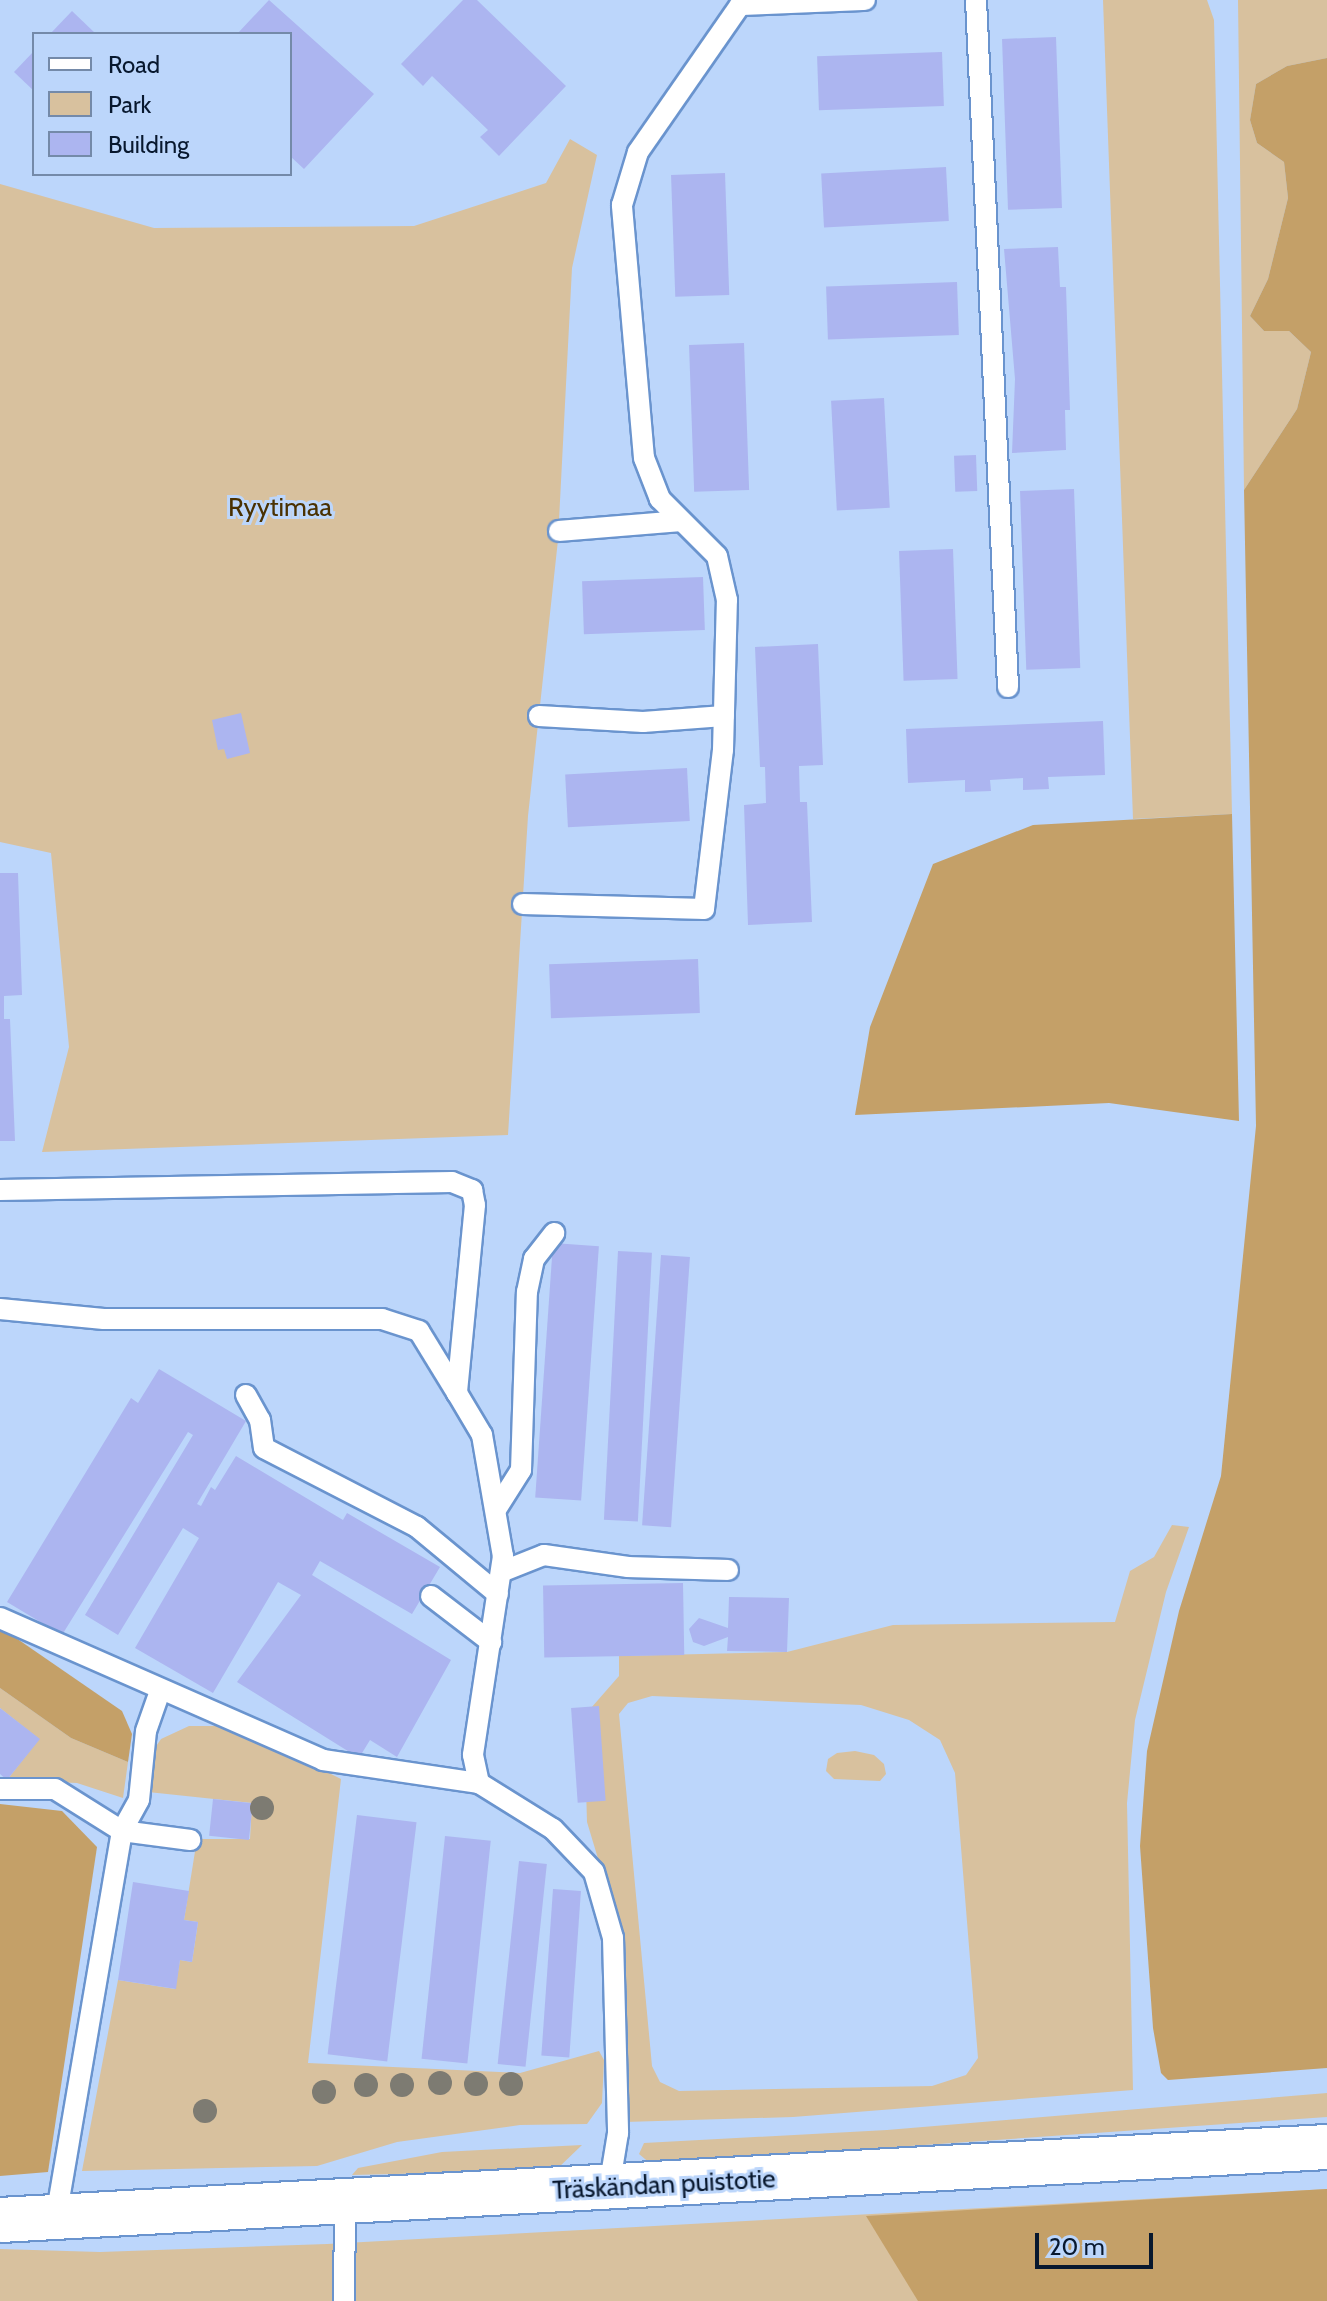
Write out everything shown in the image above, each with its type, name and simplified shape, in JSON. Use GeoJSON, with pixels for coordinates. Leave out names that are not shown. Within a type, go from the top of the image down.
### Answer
{"type":"FeatureCollection","features":[{"type":"Feature","properties":{"kind":"main road","name":"Träskändan puistotie"},"geometry":{"type":"LineString","coordinates":[[0,2220],[1327,2147]]}},
{"type":"Feature","properties":{"kind":"lane"},"geometry":{"type":"LineString","coordinates":[[523,904],[704,909],[724,716],[727,600],[717,556],[660,499],[644,458],[622,205],[638,152],[740,5],[865,0]]}},
{"type":"Feature","properties":{"kind":"lane"},"geometry":{"type":"LineString","coordinates":[[976,0],[1008,687]]}},
{"type":"Feature","properties":{"kind":"lane"},"geometry":{"type":"LineString","coordinates":[[559,531],[681,521]]}},
{"type":"Feature","properties":{"kind":"lane"},"geometry":{"type":"LineString","coordinates":[[539,716],[643,722],[724,716]]}},
{"type":"Feature","properties":{"kind":"lane"},"geometry":{"type":"LineString","coordinates":[[0,1190],[452,1182],[472,1190],[475,1205],[457,1393]]}},
{"type":"Feature","properties":{"kind":"lane"},"geometry":{"type":"LineString","coordinates":[[497,1508],[521,1470],[527,1292],[534,1259],[554,1233]]}},
{"type":"Feature","properties":{"kind":"lane"},"geometry":{"type":"LineString","coordinates":[[0,1309],[104,1319],[382,1319],[419,1331],[482,1435],[497,1508],[501,1572],[473,1755],[479,1783]]}},
{"type":"Feature","properties":{"kind":"lane"},"geometry":{"type":"LineString","coordinates":[[246,1395],[260,1420],[264,1448],[417,1527],[498,1594]]}},
{"type":"Feature","properties":{"kind":"lane"},"geometry":{"type":"LineString","coordinates":[[501,1572],[544,1555],[628,1567],[728,1570]]}},
{"type":"Feature","properties":{"kind":"lane"},"geometry":{"type":"LineString","coordinates":[[431,1596],[491,1642]]}},
{"type":"Feature","properties":{"kind":"lane"},"geometry":{"type":"LineString","coordinates":[[0,1618],[160,1691],[323,1760],[479,1783],[553,1829],[594,1872],[613,1938],[619,2049],[618,2133],[609,2188]]}},
{"type":"Feature","properties":{"kind":"lane"},"geometry":{"type":"LineString","coordinates":[[56,2217],[122,1831],[139,1800],[146,1731],[160,1691]]}},
{"type":"Feature","properties":{"kind":"lane"},"geometry":{"type":"LineString","coordinates":[[0,1789],[55,1789],[122,1831],[190,1840]]}},
{"type":"Feature","properties":{"kind":"lane"},"geometry":{"type":"LineString","coordinates":[[344,2301],[345,2203]]}},
{"type":"Feature","properties":{"kind":"green space"},"geometry":{"type":"Polygon","coordinates":[[[1103,0],[1207,0],[1214,20],[1232,814],[1133,819],[1103,0]]]}},
{"type":"Feature","properties":{"kind":"green space"},"geometry":{"type":"Polygon","coordinates":[[[1238,0],[1327,0],[1327,58],[1287,66],[1256,84],[1250,120],[1257,143],[1284,162],[1288,198],[1268,279],[1250,316],[1264,331],[1289,331],[1311,352],[1297,409],[1244,490],[1238,0]]]}},
{"type":"Feature","properties":{"kind":"green space","name":"Ryytimaa"},"geometry":{"type":"Polygon","coordinates":[[[570,139],[597,155],[572,268],[558,540],[528,816],[508,1135],[42,1152],[69,1047],[51,853],[0,842],[0,184],[154,228],[414,226],[546,183],[570,139]]]}},
{"type":"Feature","properties":{"kind":"green space"},"geometry":{"type":"Polygon","coordinates":[[[1172,1525],[1189,1527],[1166,1592],[1135,1720],[1127,1803],[1133,2090],[793,2117],[625,2122],[618,1925],[587,1822],[584,1716],[619,1676],[619,1656],[787,1652],[893,1625],[1115,1622],[1130,1571],[1154,1557],[1172,1525]],[[652,1696],[628,1703],[619,1714],[652,2066],[660,2082],[679,2091],[932,2086],[966,2075],[978,2058],[955,1773],[940,1740],[909,1720],[861,1705],[652,1696]]]}},
{"type":"Feature","properties":{"kind":"green space"},"geometry":{"type":"Polygon","coordinates":[[[0,1688],[71,1738],[128,1762],[123,1798],[77,1783],[7,1780],[39,1739],[0,1708],[0,1688]]]}},
{"type":"Feature","properties":{"kind":"green space"},"geometry":{"type":"Polygon","coordinates":[[[189,1726],[217,1726],[257,1737],[341,1779],[308,2063],[520,2073],[599,2051],[604,2060],[602,2103],[587,2124],[520,2125],[397,2142],[317,2166],[82,2171],[118,1980],[175,1989],[180,1960],[192,1962],[198,1922],[184,1920],[197,1839],[250,1839],[252,1803],[148,1792],[150,1755],[161,1739],[189,1726]]]}},
{"type":"Feature","properties":{"kind":"green space"},"geometry":{"type":"Polygon","coordinates":[[[855,1751],[874,1755],[884,1764],[886,1774],[880,1781],[834,1779],[826,1771],[828,1759],[837,1753],[855,1751]]]}},
{"type":"Feature","properties":{"kind":"green space"},"geometry":{"type":"Polygon","coordinates":[[[1327,2093],[1327,2117],[651,2164],[639,2154],[644,2143],[887,2130],[1327,2093]]]}},
{"type":"Feature","properties":{"kind":"green space"},"geometry":{"type":"Polygon","coordinates":[[[582,2145],[556,2170],[352,2175],[358,2168],[442,2152],[582,2145]]]}},
{"type":"Feature","properties":{"kind":"green space"},"geometry":{"type":"Polygon","coordinates":[[[1327,2189],[1327,2301],[0,2301],[0,2249],[100,2252],[327,2244],[1327,2189]]]}},
{"type":"Feature","properties":{"kind":"shaded area"},"geometry":{"type":"Polygon","coordinates":[[[1327,58],[1327,2068],[1168,2080],[1161,2073],[1153,2028],[1140,1846],[1147,1751],[1179,1611],[1221,1476],[1256,1126],[1244,490],[1297,409],[1311,352],[1289,331],[1264,331],[1250,316],[1268,279],[1288,198],[1284,162],[1257,143],[1250,120],[1256,84],[1287,66],[1327,58]]]}},
{"type":"Feature","properties":{"kind":"shaded area"},"geometry":{"type":"Polygon","coordinates":[[[1232,814],[1239,1121],[1109,1103],[855,1115],[870,1027],[933,864],[1033,825],[1232,814]]]}},
{"type":"Feature","properties":{"kind":"shaded area"},"geometry":{"type":"Polygon","coordinates":[[[0,1627],[122,1711],[132,1734],[128,1762],[71,1738],[0,1688],[0,1627]]]}},
{"type":"Feature","properties":{"kind":"shaded area"},"geometry":{"type":"Polygon","coordinates":[[[0,1804],[62,1811],[97,1847],[48,2172],[0,2176],[0,1804]]]}},
{"type":"Feature","properties":{"kind":"shaded area"},"geometry":{"type":"Polygon","coordinates":[[[1327,2189],[1327,2301],[918,2301],[866,2216],[1327,2189]]]}},
{"type":"Feature","properties":{"kind":"building"},"geometry":{"type":"Polygon","coordinates":[[[269,0],[374,94],[304,169],[292,158],[292,32],[239,32],[269,0]]]}},
{"type":"Feature","properties":{"kind":"building"},"geometry":{"type":"Polygon","coordinates":[[[463,0],[477,0],[566,86],[499,156],[480,137],[488,130],[432,76],[423,86],[401,64],[463,0]]]}},
{"type":"Feature","properties":{"kind":"building"},"geometry":{"type":"Polygon","coordinates":[[[72,11],[94,32],[52,32],[72,11]]]}},
{"type":"Feature","properties":{"kind":"building"},"geometry":{"type":"Polygon","coordinates":[[[1056,37],[1062,208],[1008,210],[1002,39],[1056,37]]]}},
{"type":"Feature","properties":{"kind":"building"},"geometry":{"type":"Polygon","coordinates":[[[942,52],[944,106],[819,110],[817,56],[942,52]]]}},
{"type":"Feature","properties":{"kind":"building"},"geometry":{"type":"Polygon","coordinates":[[[32,53],[32,89],[14,72],[32,53]]]}},
{"type":"Feature","properties":{"kind":"building"},"geometry":{"type":"Polygon","coordinates":[[[946,167],[949,221],[824,227],[821,174],[946,167]]]}},
{"type":"Feature","properties":{"kind":"building"},"geometry":{"type":"Polygon","coordinates":[[[725,173],[729,295],[675,297],[671,175],[725,173]]]}},
{"type":"Feature","properties":{"kind":"building"},"geometry":{"type":"Polygon","coordinates":[[[1058,247],[1060,287],[1066,287],[1070,410],[1065,410],[1066,450],[1012,453],[1015,379],[1004,249],[1058,247]]]}},
{"type":"Feature","properties":{"kind":"building"},"geometry":{"type":"Polygon","coordinates":[[[957,282],[959,335],[828,340],[826,287],[957,282]]]}},
{"type":"Feature","properties":{"kind":"building"},"geometry":{"type":"Polygon","coordinates":[[[744,343],[749,490],[694,492],[689,345],[744,343]]]}},
{"type":"Feature","properties":{"kind":"building"},"geometry":{"type":"Polygon","coordinates":[[[884,398],[890,508],[837,511],[831,401],[884,398]]]}},
{"type":"Feature","properties":{"kind":"building"},"geometry":{"type":"Polygon","coordinates":[[[976,455],[977,491],[955,492],[954,456],[976,455]]]}},
{"type":"Feature","properties":{"kind":"building"},"geometry":{"type":"Polygon","coordinates":[[[1074,489],[1080,668],[1026,670],[1020,491],[1074,489]]]}},
{"type":"Feature","properties":{"kind":"building"},"geometry":{"type":"Polygon","coordinates":[[[953,549],[958,679],[904,681],[899,551],[953,549]]]}},
{"type":"Feature","properties":{"kind":"building"},"geometry":{"type":"Polygon","coordinates":[[[703,577],[705,630],[584,634],[582,581],[703,577]]]}},
{"type":"Feature","properties":{"kind":"building"},"geometry":{"type":"Polygon","coordinates":[[[818,644],[823,765],[799,766],[800,802],[807,802],[812,922],[748,925],[744,805],[766,803],[765,767],[760,767],[755,647],[818,644]]]}},
{"type":"Feature","properties":{"kind":"building"},"geometry":{"type":"Polygon","coordinates":[[[241,713],[250,753],[227,759],[224,749],[218,750],[212,720],[241,713]]]}},
{"type":"Feature","properties":{"kind":"building"},"geometry":{"type":"Polygon","coordinates":[[[1103,721],[1105,775],[1048,777],[1049,789],[1023,790],[1023,778],[990,780],[991,791],[965,792],[965,780],[908,783],[906,729],[1103,721]]]}},
{"type":"Feature","properties":{"kind":"building"},"geometry":{"type":"Polygon","coordinates":[[[687,768],[690,821],[568,827],[565,774],[687,768]]]}},
{"type":"Feature","properties":{"kind":"building"},"geometry":{"type":"Polygon","coordinates":[[[0,873],[18,873],[22,995],[4,996],[4,1019],[10,1019],[15,1141],[0,1141],[0,873]]]}},
{"type":"Feature","properties":{"kind":"building"},"geometry":{"type":"Polygon","coordinates":[[[698,959],[700,1013],[551,1018],[549,964],[698,959]]]}},
{"type":"Feature","properties":{"kind":"building"},"geometry":{"type":"Polygon","coordinates":[[[553,1243],[599,1246],[581,1501],[535,1497],[553,1243]]]}},
{"type":"Feature","properties":{"kind":"building"},"geometry":{"type":"Polygon","coordinates":[[[618,1251],[652,1253],[638,1521],[604,1520],[618,1251]]]}},
{"type":"Feature","properties":{"kind":"building"},"geometry":{"type":"Polygon","coordinates":[[[661,1255],[690,1257],[671,1527],[642,1525],[661,1255]]]}},
{"type":"Feature","properties":{"kind":"building"},"geometry":{"type":"Polygon","coordinates":[[[159,1369],[246,1421],[197,1504],[201,1506],[211,1487],[215,1490],[236,1456],[343,1520],[347,1513],[440,1567],[412,1614],[320,1561],[312,1575],[451,1660],[397,1757],[370,1740],[359,1758],[237,1682],[301,1595],[278,1582],[213,1693],[135,1648],[199,1538],[183,1528],[118,1635],[85,1615],[193,1435],[188,1432],[62,1635],[7,1602],[131,1398],[138,1403],[159,1369]]]}},
{"type":"Feature","properties":{"kind":"building"},"geometry":{"type":"Polygon","coordinates":[[[683,1583],[684,1655],[544,1657],[543,1585],[683,1583]]]}},
{"type":"Feature","properties":{"kind":"building"},"geometry":{"type":"Polygon","coordinates":[[[729,1597],[789,1598],[787,1652],[727,1651],[728,1637],[704,1646],[693,1642],[689,1629],[699,1618],[728,1628],[729,1597]]]}},
{"type":"Feature","properties":{"kind":"building"},"geometry":{"type":"Polygon","coordinates":[[[599,1706],[606,1801],[578,1803],[571,1708],[599,1706]]]}},
{"type":"Feature","properties":{"kind":"building"},"geometry":{"type":"Polygon","coordinates":[[[0,1708],[40,1739],[7,1780],[0,1774],[0,1708]]]}},
{"type":"Feature","properties":{"kind":"building"},"geometry":{"type":"Polygon","coordinates":[[[213,1799],[253,1803],[249,1840],[209,1836],[213,1799]]]}},
{"type":"Feature","properties":{"kind":"building"},"geometry":{"type":"Polygon","coordinates":[[[357,1815],[417,1822],[387,2062],[328,2054],[357,1815]]]}},
{"type":"Feature","properties":{"kind":"building"},"geometry":{"type":"Polygon","coordinates":[[[445,1836],[491,1841],[467,2064],[422,2059],[445,1836]]]}},
{"type":"Feature","properties":{"kind":"building"},"geometry":{"type":"Polygon","coordinates":[[[519,1861],[547,1864],[526,2067],[498,2064],[519,1861]]]}},
{"type":"Feature","properties":{"kind":"building"},"geometry":{"type":"Polygon","coordinates":[[[133,1882],[189,1891],[184,1920],[198,1922],[192,1962],[180,1960],[176,1989],[118,1980],[133,1882]]]}},
{"type":"Feature","properties":{"kind":"building"},"geometry":{"type":"Polygon","coordinates":[[[553,1889],[581,1891],[569,2058],[541,2056],[553,1889]]]}}]}
